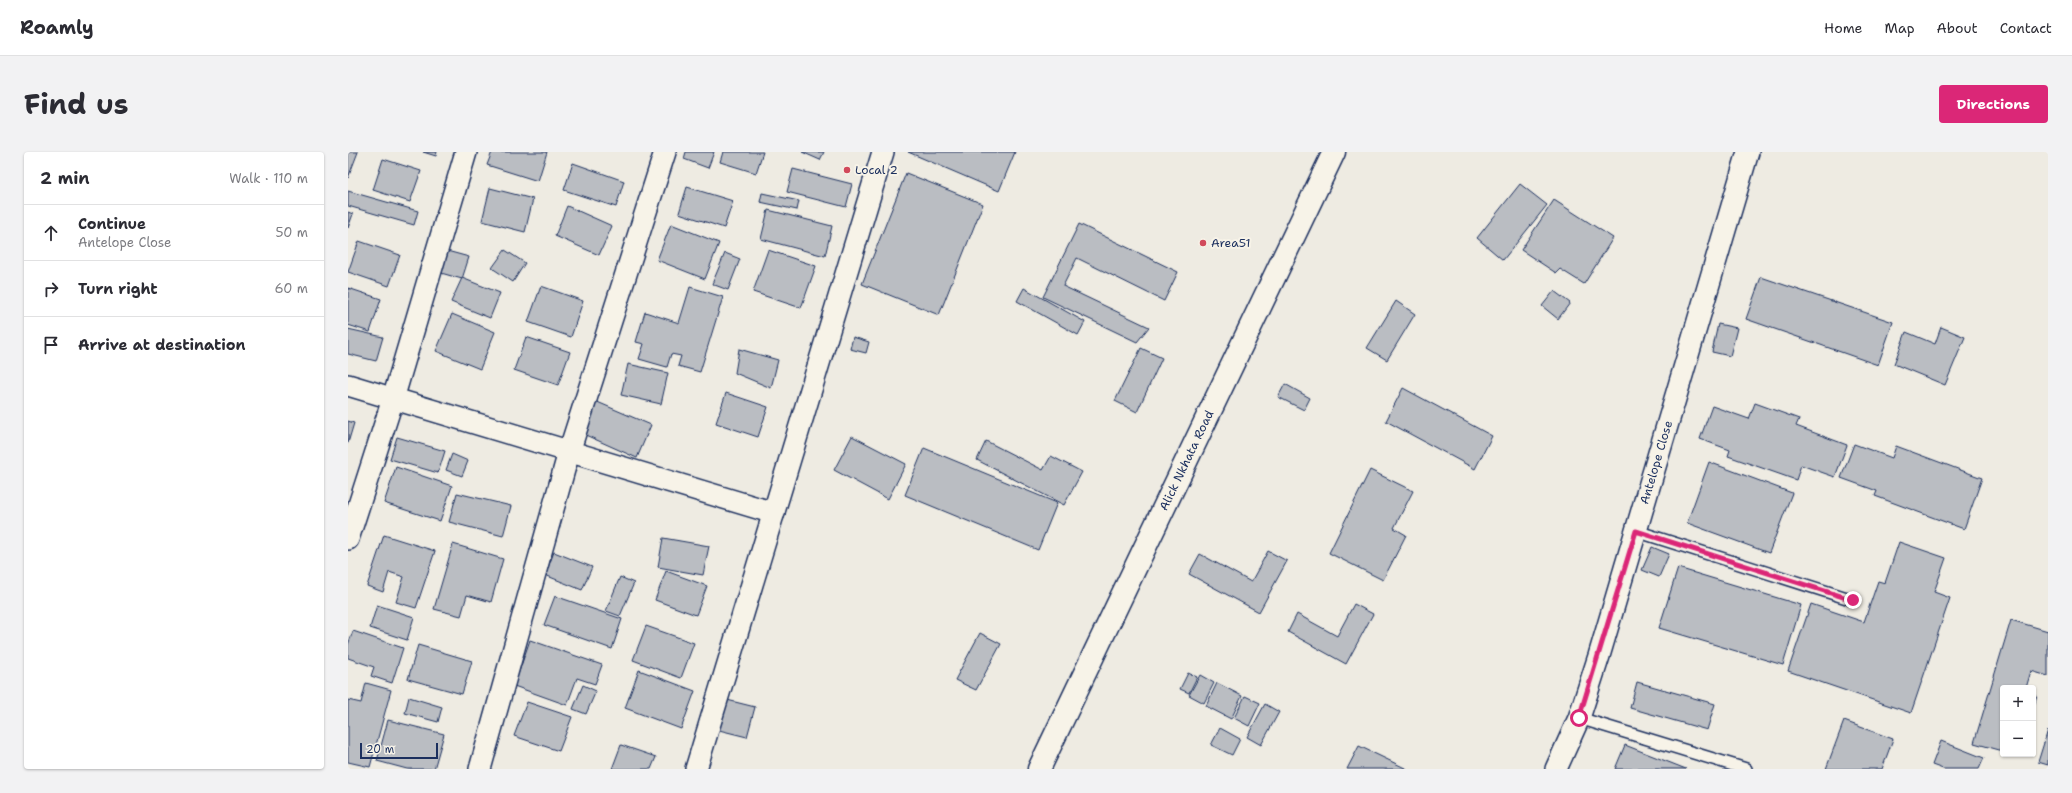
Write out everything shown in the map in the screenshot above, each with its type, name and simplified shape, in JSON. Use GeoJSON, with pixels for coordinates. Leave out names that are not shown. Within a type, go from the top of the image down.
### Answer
{"type":"FeatureCollection","features":[{"type":"Feature","properties":{"kind":"main road","name":"Alick Nkhata Road"},"geometry":{"type":"LineString","coordinates":[[1040,769],[1334,152]]}},
{"type":"Feature","properties":{"kind":"street"},"geometry":{"type":"LineString","coordinates":[[348,539],[393,399],[466,152]]}},
{"type":"Feature","properties":{"kind":"street"},"geometry":{"type":"LineString","coordinates":[[480,769],[569,452],[665,152]]}},
{"type":"Feature","properties":{"kind":"street"},"geometry":{"type":"LineString","coordinates":[[696,769],[883,152]]}},
{"type":"Feature","properties":{"kind":"street","name":"Antelope Close"},"geometry":{"type":"LineString","coordinates":[[1556,769],[1579,718],[1748,152]]}},
{"type":"Feature","properties":{"kind":"street"},"geometry":{"type":"LineString","coordinates":[[348,385],[774,513]]}},
{"type":"Feature","properties":{"kind":"lane"},"geometry":{"type":"LineString","coordinates":[[1636,531],[1853,600]]}},
{"type":"Feature","properties":{"kind":"lane"},"geometry":{"type":"LineString","coordinates":[[1579,718],[1746,769]]}},
{"type":"Feature","properties":{"kind":"building"},"geometry":{"type":"Polygon","coordinates":[[[348,152],[358,152],[348,178],[348,152]]]}},
{"type":"Feature","properties":{"kind":"building"},"geometry":{"type":"Polygon","coordinates":[[[423,152],[437,152],[436,156],[423,152]]]}},
{"type":"Feature","properties":{"kind":"building"},"geometry":{"type":"Polygon","coordinates":[[[492,152],[547,152],[538,181],[487,165],[492,152]]]}},
{"type":"Feature","properties":{"kind":"building"},"geometry":{"type":"Polygon","coordinates":[[[686,152],[714,152],[708,168],[684,159],[686,152]]]}},
{"type":"Feature","properties":{"kind":"building"},"geometry":{"type":"Polygon","coordinates":[[[723,152],[763,152],[756,173],[720,162],[723,152]]]}},
{"type":"Feature","properties":{"kind":"building"},"geometry":{"type":"Polygon","coordinates":[[[802,152],[824,152],[820,160],[802,152]]]}},
{"type":"Feature","properties":{"kind":"building"},"geometry":{"type":"Polygon","coordinates":[[[908,152],[1015,152],[999,191],[908,152]]]}},
{"type":"Feature","properties":{"kind":"building"},"geometry":{"type":"Polygon","coordinates":[[[383,159],[421,171],[410,202],[373,190],[383,159]]]}},
{"type":"Feature","properties":{"kind":"building"},"geometry":{"type":"Polygon","coordinates":[[[573,163],[624,181],[616,207],[564,190],[573,163]]]}},
{"type":"Feature","properties":{"kind":"building"},"geometry":{"type":"Polygon","coordinates":[[[793,169],[852,184],[846,207],[787,192],[793,169]]]}},
{"type":"Feature","properties":{"kind":"building"},"geometry":{"type":"Polygon","coordinates":[[[906,173],[983,204],[939,315],[862,284],[906,173]]]}},
{"type":"Feature","properties":{"kind":"building"},"geometry":{"type":"Polygon","coordinates":[[[1520,184],[1547,205],[1503,260],[1477,238],[1520,184]]]}},
{"type":"Feature","properties":{"kind":"building"},"geometry":{"type":"Polygon","coordinates":[[[687,187],[733,201],[724,228],[679,213],[687,187]]]}},
{"type":"Feature","properties":{"kind":"building"},"geometry":{"type":"Polygon","coordinates":[[[490,188],[533,199],[525,232],[482,221],[490,188]]]}},
{"type":"Feature","properties":{"kind":"building"},"geometry":{"type":"Polygon","coordinates":[[[348,191],[418,211],[414,225],[348,206],[348,191]]]}},
{"type":"Feature","properties":{"kind":"building"},"geometry":{"type":"Polygon","coordinates":[[[762,193],[799,201],[797,210],[760,202],[762,193]]]}},
{"type":"Feature","properties":{"kind":"building"},"geometry":{"type":"Polygon","coordinates":[[[1554,200],[1613,238],[1584,284],[1560,269],[1556,273],[1521,250],[1554,200]]]}},
{"type":"Feature","properties":{"kind":"building"},"geometry":{"type":"Polygon","coordinates":[[[567,206],[612,226],[599,255],[555,236],[567,206]]]}},
{"type":"Feature","properties":{"kind":"building"},"geometry":{"type":"Polygon","coordinates":[[[768,210],[832,226],[825,256],[761,239],[768,210]]]}},
{"type":"Feature","properties":{"kind":"building"},"geometry":{"type":"Polygon","coordinates":[[[348,212],[353,214],[348,228],[348,212]]]}},
{"type":"Feature","properties":{"kind":"building"},"geometry":{"type":"Polygon","coordinates":[[[671,224],[719,243],[705,279],[657,260],[671,224]]]}},
{"type":"Feature","properties":{"kind":"building"},"geometry":{"type":"Polygon","coordinates":[[[1079,224],[1178,272],[1164,301],[1077,258],[1063,286],[1149,327],[1137,342],[1043,297],[1079,224]]]}},
{"type":"Feature","properties":{"kind":"building"},"geometry":{"type":"Polygon","coordinates":[[[359,241],[400,255],[389,286],[348,272],[359,241]]]}},
{"type":"Feature","properties":{"kind":"building"},"geometry":{"type":"Polygon","coordinates":[[[505,250],[525,263],[513,282],[492,268],[505,250]]]}},
{"type":"Feature","properties":{"kind":"building"},"geometry":{"type":"Polygon","coordinates":[[[768,250],[816,266],[801,308],[753,292],[768,250]]]}},
{"type":"Feature","properties":{"kind":"building"},"geometry":{"type":"Polygon","coordinates":[[[447,251],[469,257],[462,279],[441,273],[447,251]]]}},
{"type":"Feature","properties":{"kind":"building"},"geometry":{"type":"Polygon","coordinates":[[[725,253],[740,259],[728,290],[712,284],[725,253]]]}},
{"type":"Feature","properties":{"kind":"building"},"geometry":{"type":"Polygon","coordinates":[[[1761,277],[1893,322],[1878,365],[1746,319],[1761,277]]]}},
{"type":"Feature","properties":{"kind":"building"},"geometry":{"type":"Polygon","coordinates":[[[462,278],[500,293],[490,318],[451,302],[462,278]]]}},
{"type":"Feature","properties":{"kind":"building"},"geometry":{"type":"Polygon","coordinates":[[[541,286],[583,301],[571,337],[528,322],[541,286]]]}},
{"type":"Feature","properties":{"kind":"building"},"geometry":{"type":"Polygon","coordinates":[[[690,287],[723,297],[700,372],[678,366],[681,356],[671,354],[667,367],[639,359],[644,344],[636,342],[645,312],[679,323],[690,287]]]}},
{"type":"Feature","properties":{"kind":"building"},"geometry":{"type":"Polygon","coordinates":[[[348,288],[381,299],[370,332],[348,325],[348,288]]]}},
{"type":"Feature","properties":{"kind":"building"},"geometry":{"type":"Polygon","coordinates":[[[1024,288],[1085,322],[1078,335],[1017,301],[1024,288]]]}},
{"type":"Feature","properties":{"kind":"building"},"geometry":{"type":"Polygon","coordinates":[[[1554,291],[1570,303],[1558,319],[1542,306],[1554,291]]]}},
{"type":"Feature","properties":{"kind":"building"},"geometry":{"type":"Polygon","coordinates":[[[1396,301],[1415,314],[1387,360],[1367,348],[1396,301]]]}},
{"type":"Feature","properties":{"kind":"building"},"geometry":{"type":"Polygon","coordinates":[[[452,314],[495,332],[480,369],[436,351],[452,314]]]}},
{"type":"Feature","properties":{"kind":"building"},"geometry":{"type":"Polygon","coordinates":[[[1718,324],[1737,328],[1730,356],[1712,352],[1718,324]]]}},
{"type":"Feature","properties":{"kind":"building"},"geometry":{"type":"Polygon","coordinates":[[[1941,327],[1965,337],[1945,385],[1894,364],[1906,332],[1935,344],[1941,327]]]}},
{"type":"Feature","properties":{"kind":"building"},"geometry":{"type":"Polygon","coordinates":[[[348,329],[383,337],[376,361],[348,354],[348,329]]]}},
{"type":"Feature","properties":{"kind":"building"},"geometry":{"type":"Polygon","coordinates":[[[526,337],[570,352],[558,385],[514,370],[526,337]]]}},
{"type":"Feature","properties":{"kind":"building"},"geometry":{"type":"Polygon","coordinates":[[[853,337],[869,342],[866,353],[850,349],[853,337]]]}},
{"type":"Feature","properties":{"kind":"building"},"geometry":{"type":"Polygon","coordinates":[[[1141,348],[1162,358],[1137,412],[1115,401],[1141,348]]]}},
{"type":"Feature","properties":{"kind":"building"},"geometry":{"type":"Polygon","coordinates":[[[739,349],[778,360],[771,388],[735,373],[739,349]]]}},
{"type":"Feature","properties":{"kind":"building"},"geometry":{"type":"Polygon","coordinates":[[[628,364],[668,373],[661,404],[621,395],[628,364]]]}},
{"type":"Feature","properties":{"kind":"building"},"geometry":{"type":"Polygon","coordinates":[[[1285,384],[1310,398],[1304,410],[1278,397],[1285,384]]]}},
{"type":"Feature","properties":{"kind":"building"},"geometry":{"type":"Polygon","coordinates":[[[1403,388],[1492,436],[1475,469],[1386,421],[1403,388]]]}},
{"type":"Feature","properties":{"kind":"building"},"geometry":{"type":"Polygon","coordinates":[[[726,393],[768,407],[758,437],[716,423],[726,393]]]}},
{"type":"Feature","properties":{"kind":"building"},"geometry":{"type":"Polygon","coordinates":[[[595,401],[651,425],[637,458],[581,433],[595,401]]]}},
{"type":"Feature","properties":{"kind":"building"},"geometry":{"type":"Polygon","coordinates":[[[1755,403],[1799,419],[1796,426],[1847,445],[1835,477],[1801,465],[1796,480],[1728,456],[1730,450],[1700,439],[1712,406],[1749,419],[1755,403]]]}},
{"type":"Feature","properties":{"kind":"building"},"geometry":{"type":"Polygon","coordinates":[[[348,421],[354,423],[348,443],[348,421]]]}},
{"type":"Feature","properties":{"kind":"building"},"geometry":{"type":"Polygon","coordinates":[[[852,436],[906,464],[888,499],[834,470],[852,436]]]}},
{"type":"Feature","properties":{"kind":"building"},"geometry":{"type":"Polygon","coordinates":[[[397,437],[445,451],[438,473],[390,459],[397,437]]]}},
{"type":"Feature","properties":{"kind":"building"},"geometry":{"type":"Polygon","coordinates":[[[986,441],[1043,470],[1051,456],[1082,472],[1064,505],[977,460],[986,441]]]}},
{"type":"Feature","properties":{"kind":"building"},"geometry":{"type":"Polygon","coordinates":[[[1854,444],[1892,458],[1896,446],[1982,478],[1964,529],[1875,496],[1877,491],[1841,478],[1854,444]]]}},
{"type":"Feature","properties":{"kind":"building"},"geometry":{"type":"Polygon","coordinates":[[[924,448],[1057,503],[1038,550],[905,495],[924,448]]]}},
{"type":"Feature","properties":{"kind":"building"},"geometry":{"type":"Polygon","coordinates":[[[452,454],[468,461],[462,476],[446,470],[452,454]]]}},
{"type":"Feature","properties":{"kind":"building"},"geometry":{"type":"Polygon","coordinates":[[[1709,462],[1792,493],[1769,553],[1687,523],[1709,462]]]}},
{"type":"Feature","properties":{"kind":"building"},"geometry":{"type":"Polygon","coordinates":[[[396,467],[452,486],[440,521],[384,503],[396,467]]]}},
{"type":"Feature","properties":{"kind":"building"},"geometry":{"type":"Polygon","coordinates":[[[1370,470],[1413,491],[1394,528],[1406,535],[1383,580],[1329,553],[1370,470]]]}},
{"type":"Feature","properties":{"kind":"building"},"geometry":{"type":"Polygon","coordinates":[[[457,493],[511,506],[503,536],[449,522],[457,493]]]}},
{"type":"Feature","properties":{"kind":"building"},"geometry":{"type":"Polygon","coordinates":[[[384,535],[435,551],[416,608],[396,602],[404,577],[389,572],[383,592],[367,586],[384,535]]]}},
{"type":"Feature","properties":{"kind":"building"},"geometry":{"type":"Polygon","coordinates":[[[663,538],[709,546],[703,575],[658,567],[663,538]]]}},
{"type":"Feature","properties":{"kind":"building"},"geometry":{"type":"Polygon","coordinates":[[[1899,542],[1946,558],[1934,592],[1950,598],[1911,713],[1788,671],[1811,604],[1864,622],[1878,581],[1885,583],[1899,542]]]}},
{"type":"Feature","properties":{"kind":"building"},"geometry":{"type":"Polygon","coordinates":[[[453,544],[503,559],[491,602],[467,595],[461,616],[434,609],[453,544]]]}},
{"type":"Feature","properties":{"kind":"building"},"geometry":{"type":"Polygon","coordinates":[[[1652,547],[1669,554],[1659,577],[1642,570],[1652,547]]]}},
{"type":"Feature","properties":{"kind":"building"},"geometry":{"type":"Polygon","coordinates":[[[1268,551],[1287,561],[1259,612],[1189,574],[1200,554],[1251,582],[1268,551]]]}},
{"type":"Feature","properties":{"kind":"building"},"geometry":{"type":"Polygon","coordinates":[[[554,552],[592,567],[582,590],[545,575],[554,552]]]}},
{"type":"Feature","properties":{"kind":"building"},"geometry":{"type":"Polygon","coordinates":[[[1678,568],[1801,605],[1783,665],[1659,628],[1678,568]]]}},
{"type":"Feature","properties":{"kind":"building"},"geometry":{"type":"Polygon","coordinates":[[[666,571],[707,586],[696,615],[655,600],[666,571]]]}},
{"type":"Feature","properties":{"kind":"building"},"geometry":{"type":"Polygon","coordinates":[[[620,577],[634,583],[620,616],[606,611],[620,577]]]}},
{"type":"Feature","properties":{"kind":"building"},"geometry":{"type":"Polygon","coordinates":[[[555,596],[622,619],[612,649],[544,625],[555,596]]]}},
{"type":"Feature","properties":{"kind":"building"},"geometry":{"type":"Polygon","coordinates":[[[1354,604],[1373,614],[1346,664],[1288,632],[1297,614],[1337,636],[1354,604]]]}},
{"type":"Feature","properties":{"kind":"building"},"geometry":{"type":"Polygon","coordinates":[[[377,605],[414,617],[407,640],[370,628],[377,605]]]}},
{"type":"Feature","properties":{"kind":"building"},"geometry":{"type":"Polygon","coordinates":[[[2011,620],[2048,631],[2048,676],[2031,671],[2027,685],[2000,685],[2000,750],[1974,743],[2011,620]]]}},
{"type":"Feature","properties":{"kind":"building"},"geometry":{"type":"Polygon","coordinates":[[[646,626],[694,643],[681,678],[633,660],[646,626]]]}},
{"type":"Feature","properties":{"kind":"building"},"geometry":{"type":"Polygon","coordinates":[[[353,631],[403,648],[392,683],[371,676],[374,667],[348,658],[348,645],[353,631]]]}},
{"type":"Feature","properties":{"kind":"building"},"geometry":{"type":"Polygon","coordinates":[[[980,633],[1001,644],[976,690],[955,680],[980,633]]]}},
{"type":"Feature","properties":{"kind":"building"},"geometry":{"type":"Polygon","coordinates":[[[530,640],[602,665],[595,684],[577,678],[567,705],[514,686],[530,640]]]}},
{"type":"Feature","properties":{"kind":"building"},"geometry":{"type":"Polygon","coordinates":[[[418,645],[472,661],[462,694],[408,679],[418,645]]]}},
{"type":"Feature","properties":{"kind":"building"},"geometry":{"type":"Polygon","coordinates":[[[639,670],[695,691],[681,729],[625,708],[639,670]]]}},
{"type":"Feature","properties":{"kind":"building"},"geometry":{"type":"Polygon","coordinates":[[[1188,673],[1197,677],[1189,693],[1180,689],[1188,673]]]}},
{"type":"Feature","properties":{"kind":"building"},"geometry":{"type":"Polygon","coordinates":[[[1200,675],[1214,683],[1204,703],[1189,695],[1200,675]]]}},
{"type":"Feature","properties":{"kind":"building"},"geometry":{"type":"Polygon","coordinates":[[[1637,682],[1715,704],[1707,730],[1630,708],[1637,682]]]}},
{"type":"Feature","properties":{"kind":"building"},"geometry":{"type":"Polygon","coordinates":[[[366,683],[391,690],[370,767],[348,762],[348,700],[361,703],[366,683]]]}},
{"type":"Feature","properties":{"kind":"building"},"geometry":{"type":"Polygon","coordinates":[[[1217,683],[1242,696],[1231,719],[1206,706],[1217,683]]]}},
{"type":"Feature","properties":{"kind":"building"},"geometry":{"type":"Polygon","coordinates":[[[583,685],[596,691],[586,714],[573,709],[583,685]]]}},
{"type":"Feature","properties":{"kind":"building"},"geometry":{"type":"Polygon","coordinates":[[[1245,696],[1260,703],[1249,726],[1234,718],[1245,696]]]}},
{"type":"Feature","properties":{"kind":"building"},"geometry":{"type":"Polygon","coordinates":[[[409,697],[442,707],[438,722],[405,713],[409,697]]]}},
{"type":"Feature","properties":{"kind":"building"},"geometry":{"type":"Polygon","coordinates":[[[727,700],[755,707],[747,737],[719,730],[727,700]]]}},
{"type":"Feature","properties":{"kind":"building"},"geometry":{"type":"Polygon","coordinates":[[[527,702],[572,717],[559,751],[514,736],[527,702]]]}},
{"type":"Feature","properties":{"kind":"building"},"geometry":{"type":"Polygon","coordinates":[[[1265,704],[1279,712],[1261,745],[1247,737],[1265,704]]]}},
{"type":"Feature","properties":{"kind":"building"},"geometry":{"type":"Polygon","coordinates":[[[388,720],[444,734],[434,769],[407,769],[377,761],[388,720]]]}},
{"type":"Feature","properties":{"kind":"building"},"geometry":{"type":"Polygon","coordinates":[[[1844,721],[1893,739],[1882,769],[1826,769],[1844,721]]]}},
{"type":"Feature","properties":{"kind":"building"},"geometry":{"type":"Polygon","coordinates":[[[1220,728],[1240,739],[1232,755],[1211,745],[1220,728]]]}},
{"type":"Feature","properties":{"kind":"building"},"geometry":{"type":"Polygon","coordinates":[[[2048,730],[2048,765],[2038,762],[2048,730]]]}},
{"type":"Feature","properties":{"kind":"building"},"geometry":{"type":"Polygon","coordinates":[[[1941,741],[1984,758],[1979,769],[1943,769],[1932,765],[1941,741]]]}},
{"type":"Feature","properties":{"kind":"building"},"geometry":{"type":"Polygon","coordinates":[[[621,745],[656,757],[651,769],[612,769],[621,745]]]}},
{"type":"Feature","properties":{"kind":"building"},"geometry":{"type":"Polygon","coordinates":[[[1625,745],[1686,769],[1615,769],[1625,745]]]}},
{"type":"Feature","properties":{"kind":"building"},"geometry":{"type":"Polygon","coordinates":[[[1359,746],[1407,769],[1347,769],[1359,746]]]}},
{"type":"Feature","properties":{"kind":"place","name":"Local 2"},"geometry":{"type":"Point","coordinates":[847,170]}},
{"type":"Feature","properties":{"kind":"place","name":"Area51"},"geometry":{"type":"Point","coordinates":[1203,243]}},
{"type":"Feature","properties":{"kind":"route"},"geometry":{"type":"LineString","coordinates":[[1579,718],[1636,531],[1853,600]]}}]}
